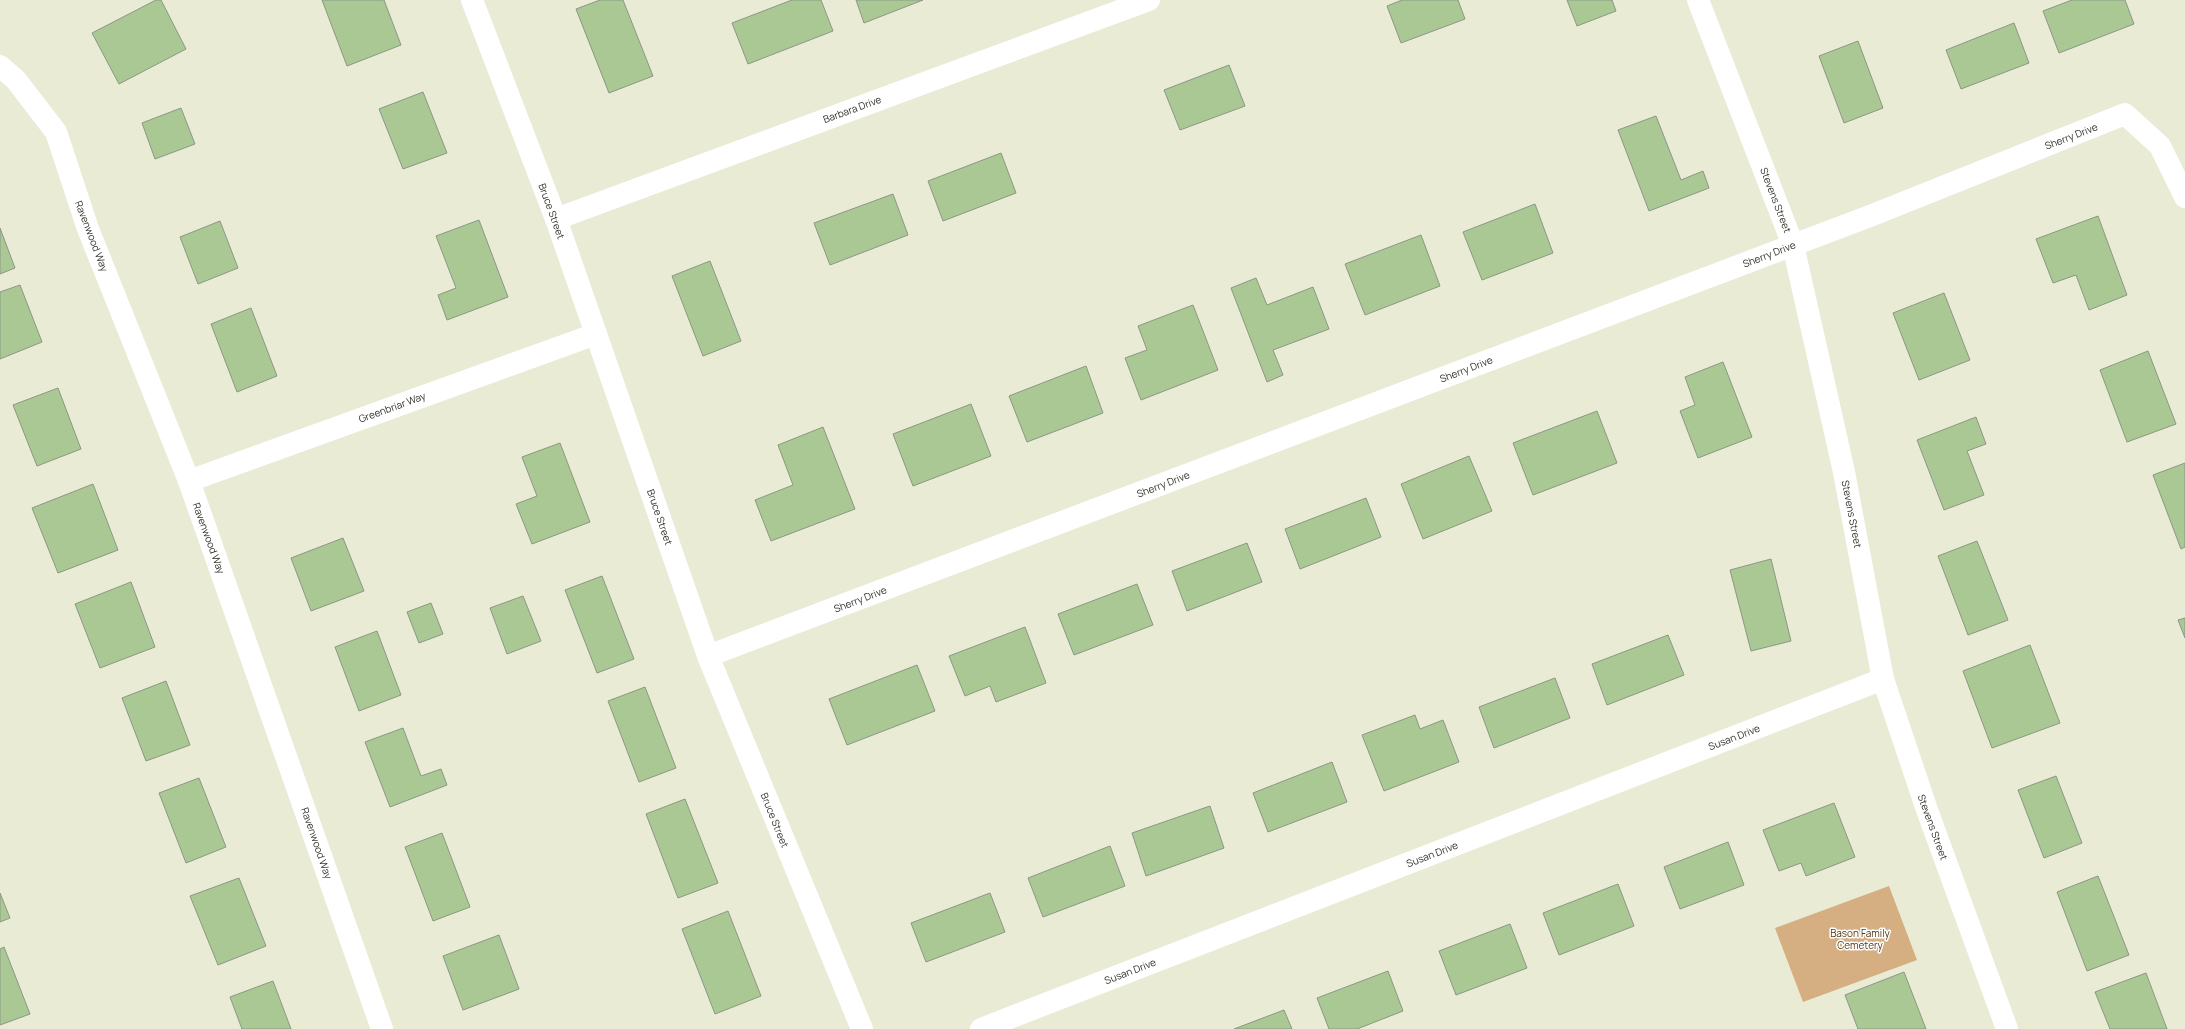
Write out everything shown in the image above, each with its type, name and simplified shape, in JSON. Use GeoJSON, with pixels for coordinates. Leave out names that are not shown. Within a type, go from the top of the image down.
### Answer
{"type":"FeatureCollection","features":[{"type":"Feature","properties":{"kind":"street","name":"Bruce Street"},"geometry":{"type":"LineString","coordinates":[[472,0],[556,219],[708,656],[862,1029]]}},
{"type":"Feature","properties":{"kind":"street","name":"Barbara Drive"},"geometry":{"type":"LineString","coordinates":[[556,219],[1149,0]]}},
{"type":"Feature","properties":{"kind":"street","name":"Stevens Street"},"geometry":{"type":"LineString","coordinates":[[1698,0],[1793,245],[1844,472],[1883,679],[1927,810],[2006,1029]]}},
{"type":"Feature","properties":{"kind":"street","name":"Ravenwood Way"},"geometry":{"type":"LineString","coordinates":[[0,66],[16,80],[56,132],[88,229],[189,481],[382,1029]]}},
{"type":"Feature","properties":{"kind":"street","name":"Sherry Drive"},"geometry":{"type":"LineString","coordinates":[[708,656],[1870,216],[2125,114],[2160,146],[2185,197]]}},
{"type":"Feature","properties":{"kind":"street","name":"Greenbriar Way"},"geometry":{"type":"LineString","coordinates":[[189,481],[596,334]]}},
{"type":"Feature","properties":{"kind":"street","name":"Susan Drive"},"geometry":{"type":"LineString","coordinates":[[981,1029],[1883,679]]}},
{"type":"Feature","properties":{"kind":"green space","name":"Bason Family Cemetery"},"geometry":{"type":"Polygon","coordinates":[[[1889,886],[1917,960],[1803,1002],[1775,928],[1889,886]]]}},
{"type":"Feature","properties":{"kind":"building"},"geometry":{"type":"Polygon","coordinates":[[[156,0],[161,0],[186,49],[119,84],[92,33],[156,0]]]}},
{"type":"Feature","properties":{"kind":"building"},"geometry":{"type":"Polygon","coordinates":[[[322,0],[384,0],[401,45],[347,66],[322,0]]]}},
{"type":"Feature","properties":{"kind":"building"},"geometry":{"type":"Polygon","coordinates":[[[600,0],[623,0],[653,76],[609,93],[576,9],[600,0]]]}},
{"type":"Feature","properties":{"kind":"building"},"geometry":{"type":"Polygon","coordinates":[[[792,0],[821,0],[833,31],[748,64],[732,23],[792,0]]]}},
{"type":"Feature","properties":{"kind":"building"},"geometry":{"type":"Polygon","coordinates":[[[856,0],[923,0],[864,23],[856,0]]]}},
{"type":"Feature","properties":{"kind":"building"},"geometry":{"type":"Polygon","coordinates":[[[1402,0],[1458,0],[1465,19],[1401,43],[1387,6],[1402,0]]]}},
{"type":"Feature","properties":{"kind":"building"},"geometry":{"type":"Polygon","coordinates":[[[1567,0],[1612,0],[1616,11],[1577,26],[1567,0]]]}},
{"type":"Feature","properties":{"kind":"building"},"geometry":{"type":"Polygon","coordinates":[[[2072,0],[2125,0],[2134,24],[2059,53],[2043,11],[2072,0]]]}},
{"type":"Feature","properties":{"kind":"building"},"geometry":{"type":"Polygon","coordinates":[[[2014,23],[2029,63],[1961,89],[1946,50],[2014,23]]]}},
{"type":"Feature","properties":{"kind":"building"},"geometry":{"type":"Polygon","coordinates":[[[1858,41],[1883,108],[1844,123],[1819,56],[1858,41]]]}},
{"type":"Feature","properties":{"kind":"building"},"geometry":{"type":"Polygon","coordinates":[[[1229,65],[1245,106],[1180,130],[1164,90],[1229,65]]]}},
{"type":"Feature","properties":{"kind":"building"},"geometry":{"type":"Polygon","coordinates":[[[423,92],[447,153],[403,169],[379,109],[423,92]]]}},
{"type":"Feature","properties":{"kind":"building"},"geometry":{"type":"Polygon","coordinates":[[[181,108],[195,144],[155,159],[142,123],[181,108]]]}},
{"type":"Feature","properties":{"kind":"building"},"geometry":{"type":"Polygon","coordinates":[[[1656,116],[1681,180],[1703,171],[1709,188],[1649,211],[1618,130],[1656,116]]]}},
{"type":"Feature","properties":{"kind":"building"},"geometry":{"type":"Polygon","coordinates":[[[1001,153],[1016,193],[943,221],[928,181],[1001,153]]]}},
{"type":"Feature","properties":{"kind":"building"},"geometry":{"type":"Polygon","coordinates":[[[893,194],[908,235],[830,265],[814,223],[893,194]]]}},
{"type":"Feature","properties":{"kind":"building"},"geometry":{"type":"Polygon","coordinates":[[[1535,204],[1553,253],[1482,280],[1463,232],[1535,204]]]}},
{"type":"Feature","properties":{"kind":"building"},"geometry":{"type":"Polygon","coordinates":[[[2098,216],[2127,295],[2089,310],[2076,275],[2053,283],[2036,239],[2098,216]]]}},
{"type":"Feature","properties":{"kind":"building"},"geometry":{"type":"Polygon","coordinates":[[[479,220],[508,297],[447,320],[438,295],[456,288],[436,236],[479,220]]]}},
{"type":"Feature","properties":{"kind":"building"},"geometry":{"type":"Polygon","coordinates":[[[220,221],[238,268],[198,284],[180,237],[220,221]]]}},
{"type":"Feature","properties":{"kind":"building"},"geometry":{"type":"Polygon","coordinates":[[[0,228],[15,268],[0,274],[0,228]]]}},
{"type":"Feature","properties":{"kind":"building"},"geometry":{"type":"Polygon","coordinates":[[[1421,235],[1440,286],[1365,315],[1345,264],[1421,235]]]}},
{"type":"Feature","properties":{"kind":"building"},"geometry":{"type":"Polygon","coordinates":[[[710,261],[741,341],[703,356],[672,276],[710,261]]]}},
{"type":"Feature","properties":{"kind":"building"},"geometry":{"type":"Polygon","coordinates":[[[1256,278],[1267,305],[1313,287],[1329,329],[1273,350],[1283,375],[1267,382],[1231,288],[1256,278]]]}},
{"type":"Feature","properties":{"kind":"building"},"geometry":{"type":"Polygon","coordinates":[[[20,285],[42,342],[0,359],[0,292],[20,285]]]}},
{"type":"Feature","properties":{"kind":"building"},"geometry":{"type":"Polygon","coordinates":[[[1944,293],[1970,360],[1919,380],[1893,313],[1944,293]]]}},
{"type":"Feature","properties":{"kind":"building"},"geometry":{"type":"Polygon","coordinates":[[[1193,305],[1218,370],[1141,400],[1125,358],[1147,350],[1138,326],[1193,305]]]}},
{"type":"Feature","properties":{"kind":"building"},"geometry":{"type":"Polygon","coordinates":[[[251,308],[277,376],[237,392],[211,324],[251,308]]]}},
{"type":"Feature","properties":{"kind":"building"},"geometry":{"type":"Polygon","coordinates":[[[2148,351],[2176,424],[2127,442],[2100,370],[2148,351]]]}},
{"type":"Feature","properties":{"kind":"building"},"geometry":{"type":"Polygon","coordinates":[[[1723,362],[1752,437],[1698,458],[1680,411],[1695,405],[1685,377],[1723,362]]]}},
{"type":"Feature","properties":{"kind":"building"},"geometry":{"type":"Polygon","coordinates":[[[1086,366],[1103,413],[1027,442],[1009,396],[1086,366]]]}},
{"type":"Feature","properties":{"kind":"building"},"geometry":{"type":"Polygon","coordinates":[[[58,388],[81,449],[37,466],[13,405],[58,388]]]}},
{"type":"Feature","properties":{"kind":"building"},"geometry":{"type":"Polygon","coordinates":[[[971,404],[991,456],[913,486],[893,434],[971,404]]]}},
{"type":"Feature","properties":{"kind":"building"},"geometry":{"type":"Polygon","coordinates":[[[1597,411],[1617,463],[1533,495],[1513,443],[1597,411]]]}},
{"type":"Feature","properties":{"kind":"building"},"geometry":{"type":"Polygon","coordinates":[[[1976,417],[1986,444],[1967,451],[1984,495],[1944,510],[1917,440],[1976,417]]]}},
{"type":"Feature","properties":{"kind":"building"},"geometry":{"type":"Polygon","coordinates":[[[823,427],[855,509],[771,541],[755,500],[793,485],[778,445],[823,427]]]}},
{"type":"Feature","properties":{"kind":"building"},"geometry":{"type":"Polygon","coordinates":[[[560,443],[590,522],[532,544],[516,504],[537,496],[522,457],[560,443]]]}},
{"type":"Feature","properties":{"kind":"building"},"geometry":{"type":"Polygon","coordinates":[[[1469,456],[1492,511],[1423,539],[1401,484],[1469,456]]]}},
{"type":"Feature","properties":{"kind":"building"},"geometry":{"type":"Polygon","coordinates":[[[2185,463],[2185,547],[2181,549],[2153,475],[2185,463]]]}},
{"type":"Feature","properties":{"kind":"building"},"geometry":{"type":"Polygon","coordinates":[[[93,484],[118,550],[58,573],[32,508],[93,484]]]}},
{"type":"Feature","properties":{"kind":"building"},"geometry":{"type":"Polygon","coordinates":[[[1366,498],[1381,537],[1300,569],[1285,529],[1366,498]]]}},
{"type":"Feature","properties":{"kind":"building"},"geometry":{"type":"Polygon","coordinates":[[[343,538],[364,591],[311,611],[291,558],[343,538]]]}},
{"type":"Feature","properties":{"kind":"building"},"geometry":{"type":"Polygon","coordinates":[[[1977,541],[2008,620],[1968,635],[1938,556],[1977,541]]]}},
{"type":"Feature","properties":{"kind":"building"},"geometry":{"type":"Polygon","coordinates":[[[1247,543],[1262,582],[1187,611],[1172,571],[1247,543]]]}},
{"type":"Feature","properties":{"kind":"building"},"geometry":{"type":"Polygon","coordinates":[[[1771,559],[1791,641],[1751,651],[1730,570],[1771,559]]]}},
{"type":"Feature","properties":{"kind":"building"},"geometry":{"type":"Polygon","coordinates":[[[602,576],[634,659],[597,673],[565,590],[602,576]]]}},
{"type":"Feature","properties":{"kind":"building"},"geometry":{"type":"Polygon","coordinates":[[[131,582],[155,647],[100,668],[75,604],[131,582]]]}},
{"type":"Feature","properties":{"kind":"building"},"geometry":{"type":"Polygon","coordinates":[[[1137,584],[1153,625],[1074,655],[1058,614],[1137,584]]]}},
{"type":"Feature","properties":{"kind":"building"},"geometry":{"type":"Polygon","coordinates":[[[523,596],[541,641],[507,654],[490,608],[523,596]]]}},
{"type":"Feature","properties":{"kind":"building"},"geometry":{"type":"Polygon","coordinates":[[[431,603],[443,634],[419,643],[407,612],[431,603]]]}},
{"type":"Feature","properties":{"kind":"building"},"geometry":{"type":"Polygon","coordinates":[[[2185,618],[2185,638],[2178,620],[2185,618]]]}},
{"type":"Feature","properties":{"kind":"building"},"geometry":{"type":"Polygon","coordinates":[[[1025,627],[1046,683],[996,702],[990,686],[965,696],[949,656],[1025,627]]]}},
{"type":"Feature","properties":{"kind":"building"},"geometry":{"type":"Polygon","coordinates":[[[377,631],[401,695],[359,711],[335,647],[377,631]]]}},
{"type":"Feature","properties":{"kind":"building"},"geometry":{"type":"Polygon","coordinates":[[[1668,635],[1684,675],[1607,705],[1592,664],[1668,635]]]}},
{"type":"Feature","properties":{"kind":"building"},"geometry":{"type":"Polygon","coordinates":[[[2030,645],[2060,723],[1992,748],[1963,671],[2030,645]]]}},
{"type":"Feature","properties":{"kind":"building"},"geometry":{"type":"Polygon","coordinates":[[[917,665],[935,711],[847,745],[829,699],[917,665]]]}},
{"type":"Feature","properties":{"kind":"building"},"geometry":{"type":"Polygon","coordinates":[[[1555,678],[1570,718],[1494,748],[1479,707],[1555,678]]]}},
{"type":"Feature","properties":{"kind":"building"},"geometry":{"type":"Polygon","coordinates":[[[166,681],[190,745],[146,761],[122,698],[166,681]]]}},
{"type":"Feature","properties":{"kind":"building"},"geometry":{"type":"Polygon","coordinates":[[[645,687],[676,768],[639,782],[608,701],[645,687]]]}},
{"type":"Feature","properties":{"kind":"building"},"geometry":{"type":"Polygon","coordinates":[[[1415,715],[1420,729],[1443,720],[1459,762],[1384,791],[1362,735],[1415,715]]]}},
{"type":"Feature","properties":{"kind":"building"},"geometry":{"type":"Polygon","coordinates":[[[403,728],[421,776],[441,769],[447,785],[390,807],[365,742],[403,728]]]}},
{"type":"Feature","properties":{"kind":"building"},"geometry":{"type":"Polygon","coordinates":[[[1332,762],[1347,802],[1268,832],[1253,793],[1332,762]]]}},
{"type":"Feature","properties":{"kind":"building"},"geometry":{"type":"Polygon","coordinates":[[[2056,776],[2082,843],[2044,858],[2018,790],[2056,776]]]}},
{"type":"Feature","properties":{"kind":"building"},"geometry":{"type":"Polygon","coordinates":[[[199,778],[226,847],[186,863],[159,793],[199,778]]]}},
{"type":"Feature","properties":{"kind":"building"},"geometry":{"type":"Polygon","coordinates":[[[685,799],[718,883],[678,898],[646,814],[685,799]]]}},
{"type":"Feature","properties":{"kind":"building"},"geometry":{"type":"Polygon","coordinates":[[[1834,803],[1855,857],[1806,876],[1801,863],[1779,871],[1763,830],[1834,803]]]}},
{"type":"Feature","properties":{"kind":"building"},"geometry":{"type":"Polygon","coordinates":[[[1210,806],[1224,848],[1146,876],[1132,833],[1210,806]]]}},
{"type":"Feature","properties":{"kind":"building"},"geometry":{"type":"Polygon","coordinates":[[[442,833],[470,907],[433,921],[405,847],[442,833]]]}},
{"type":"Feature","properties":{"kind":"building"},"geometry":{"type":"Polygon","coordinates":[[[1728,842],[1744,885],[1680,909],[1664,867],[1728,842]]]}},
{"type":"Feature","properties":{"kind":"building"},"geometry":{"type":"Polygon","coordinates":[[[1110,846],[1125,886],[1043,917],[1028,878],[1110,846]]]}},
{"type":"Feature","properties":{"kind":"building"},"geometry":{"type":"Polygon","coordinates":[[[2098,876],[2129,955],[2087,971],[2057,892],[2098,876]]]}},
{"type":"Feature","properties":{"kind":"building"},"geometry":{"type":"Polygon","coordinates":[[[239,878],[266,946],[218,965],[190,896],[239,878]]]}},
{"type":"Feature","properties":{"kind":"building"},"geometry":{"type":"Polygon","coordinates":[[[1618,884],[1634,926],[1559,955],[1543,913],[1618,884]]]}},
{"type":"Feature","properties":{"kind":"building"},"geometry":{"type":"Polygon","coordinates":[[[0,893],[10,918],[0,922],[0,893]]]}},
{"type":"Feature","properties":{"kind":"building"},"geometry":{"type":"Polygon","coordinates":[[[990,893],[1005,932],[926,962],[911,923],[990,893]]]}},
{"type":"Feature","properties":{"kind":"building"},"geometry":{"type":"Polygon","coordinates":[[[728,911],[761,996],[715,1014],[682,929],[728,911]]]}},
{"type":"Feature","properties":{"kind":"building"},"geometry":{"type":"Polygon","coordinates":[[[1510,924],[1527,968],[1456,995],[1439,951],[1510,924]]]}},
{"type":"Feature","properties":{"kind":"building"},"geometry":{"type":"Polygon","coordinates":[[[499,935],[519,989],[463,1010],[443,956],[499,935]]]}},
{"type":"Feature","properties":{"kind":"building"},"geometry":{"type":"Polygon","coordinates":[[[4,947],[30,1014],[0,1025],[0,949],[4,947]]]}},
{"type":"Feature","properties":{"kind":"building"},"geometry":{"type":"Polygon","coordinates":[[[1388,971],[1403,1011],[1357,1029],[1329,1029],[1317,998],[1388,971]]]}},
{"type":"Feature","properties":{"kind":"building"},"geometry":{"type":"Polygon","coordinates":[[[1904,972],[1926,1029],[1858,1029],[1845,995],[1904,972]]]}},
{"type":"Feature","properties":{"kind":"building"},"geometry":{"type":"Polygon","coordinates":[[[2146,973],[2167,1029],[2110,1029],[2095,992],[2146,973]]]}},
{"type":"Feature","properties":{"kind":"building"},"geometry":{"type":"Polygon","coordinates":[[[273,981],[291,1029],[242,1029],[230,997],[273,981]]]}},
{"type":"Feature","properties":{"kind":"building"},"geometry":{"type":"Polygon","coordinates":[[[1284,1010],[1292,1029],[1234,1029],[1284,1010]]]}}]}
